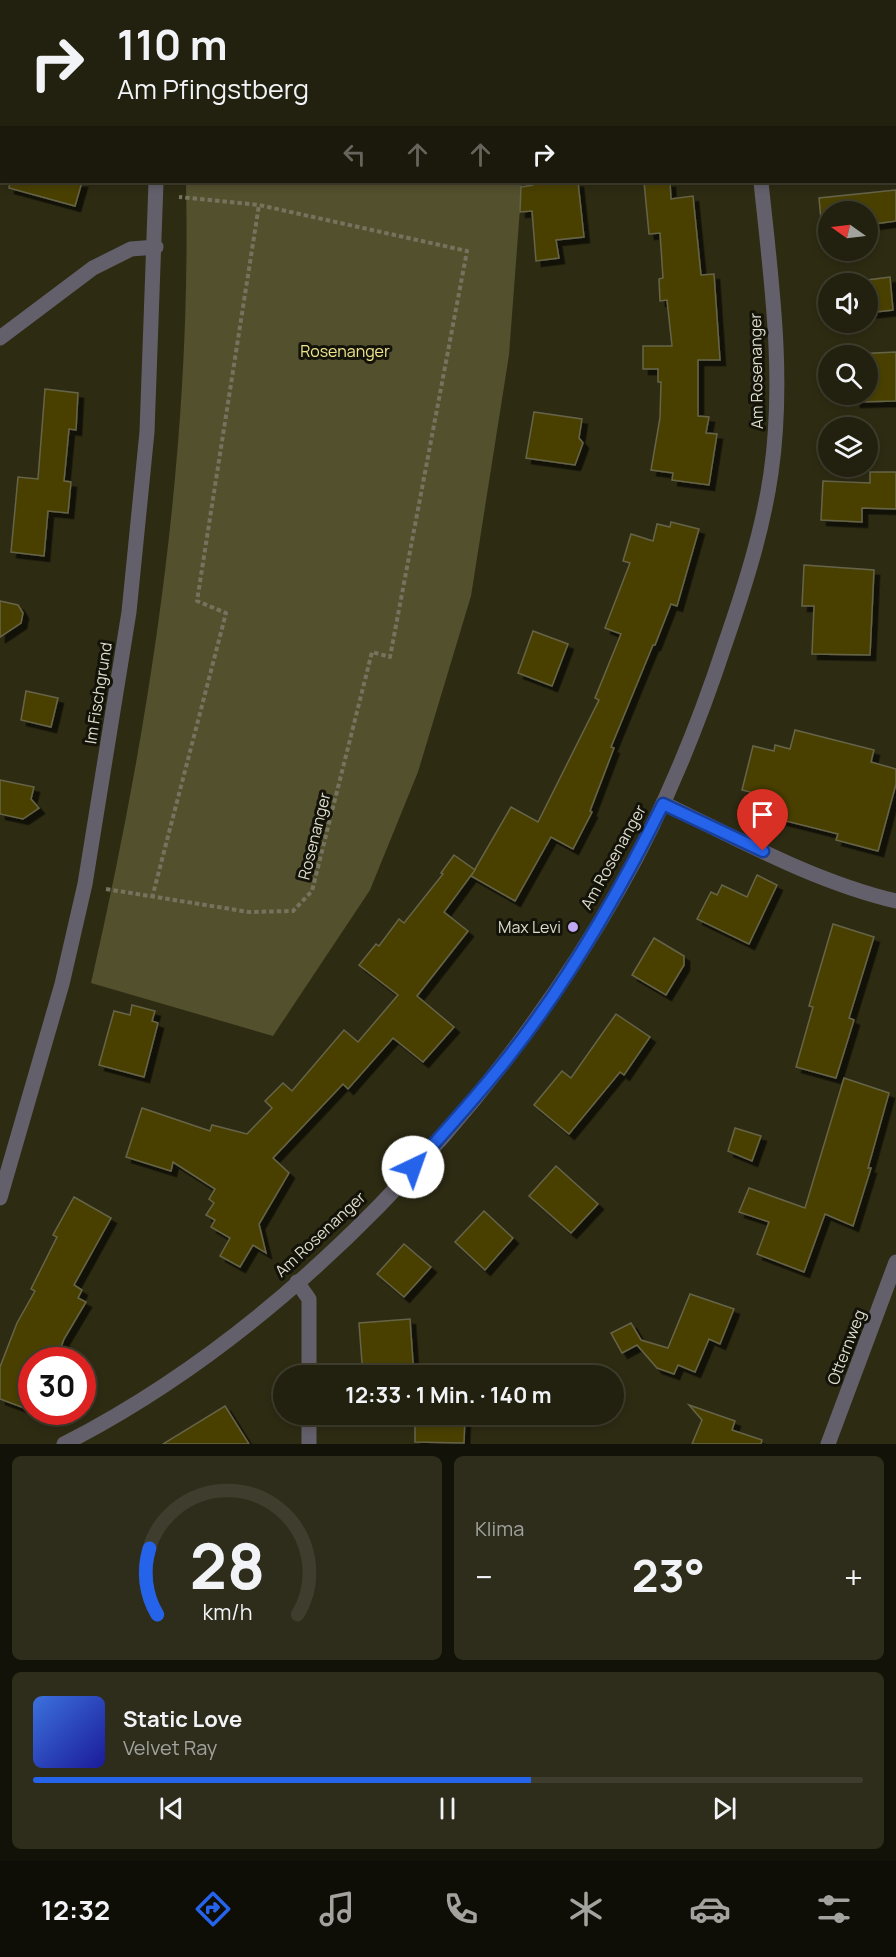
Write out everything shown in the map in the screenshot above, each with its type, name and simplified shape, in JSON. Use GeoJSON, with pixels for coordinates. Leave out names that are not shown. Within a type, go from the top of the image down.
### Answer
{"type":"FeatureCollection","features":[{"type":"Feature","properties":{"kind":"street","name":"Im Fischgrund"},"geometry":{"type":"LineString","coordinates":[[0,1198],[62,984],[85,884],[129,612],[146,444],[156,247],[156,183]]}},
{"type":"Feature","properties":{"kind":"street","name":"Am Rosenanger"},"geometry":{"type":"LineString","coordinates":[[64,1444],[106,1423],[199,1362],[297,1282],[370,1215],[507,1058],[565,975],[619,890],[663,804],[684,756],[733,622],[771,477],[778,418],[776,336],[761,183]]}},
{"type":"Feature","properties":{"kind":"street"},"geometry":{"type":"LineString","coordinates":[[0,338],[93,268],[131,249],[156,247]]}},
{"type":"Feature","properties":{"kind":"street"},"geometry":{"type":"LineString","coordinates":[[663,804],[763,851],[868,895],[896,901]]}},
{"type":"Feature","properties":{"kind":"street","name":"Otternweg"},"geometry":{"type":"LineString","coordinates":[[828,1444],[896,1262]]}},
{"type":"Feature","properties":{"kind":"street"},"geometry":{"type":"LineString","coordinates":[[297,1282],[309,1299],[309,1365]]}},
{"type":"Feature","properties":{"kind":"street"},"geometry":{"type":"LineString","coordinates":[[309,1425],[309,1444]]}},
{"type":"Feature","properties":{"kind":"path","name":"Rosenanger"},"geometry":{"type":"LineString","coordinates":[[106,889],[249,912],[292,910],[312,891],[372,652],[390,657],[467,251],[259,205],[179,197]]}},
{"type":"Feature","properties":{"kind":"path"},"geometry":{"type":"LineString","coordinates":[[152,898],[225,613],[197,601],[259,205]]}},
{"type":"Feature","properties":{"kind":"green space","name":"Rosenanger"},"geometry":{"type":"Polygon","coordinates":[[[186,183],[522,183],[509,355],[471,596],[418,772],[370,890],[273,1036],[91,983],[132,785],[163,585],[182,384],[186,283],[186,183]]]}},
{"type":"Feature","properties":{"kind":"building"},"geometry":{"type":"Polygon","coordinates":[[[10,183],[82,183],[75,206],[9,188],[10,183]]]}},
{"type":"Feature","properties":{"kind":"building"},"geometry":{"type":"Polygon","coordinates":[[[533,183],[578,183],[584,237],[556,240],[559,258],[536,261],[532,211],[520,212],[521,187],[533,185],[533,183]]]}},
{"type":"Feature","properties":{"kind":"building"},"geometry":{"type":"Polygon","coordinates":[[[644,183],[670,183],[671,199],[693,196],[701,275],[714,274],[720,360],[698,360],[698,416],[709,417],[706,433],[717,434],[709,485],[672,480],[673,473],[651,470],[660,418],[661,382],[658,382],[658,369],[643,369],[643,346],[672,346],[667,300],[660,301],[659,279],[663,278],[660,233],[649,234],[644,183]]]}},
{"type":"Feature","properties":{"kind":"building"},"geometry":{"type":"Polygon","coordinates":[[[896,190],[896,221],[878,223],[878,201],[819,201],[819,198],[896,190]]]}},
{"type":"Feature","properties":{"kind":"building"},"geometry":{"type":"Polygon","coordinates":[[[890,277],[893,310],[878,312],[878,279],[890,277]]]}},
{"type":"Feature","properties":{"kind":"building"},"geometry":{"type":"Polygon","coordinates":[[[896,352],[896,401],[878,401],[878,353],[896,352]]]}},
{"type":"Feature","properties":{"kind":"building"},"geometry":{"type":"Polygon","coordinates":[[[45,389],[78,393],[76,430],[69,429],[64,481],[71,482],[68,513],[48,511],[44,556],[11,552],[18,477],[38,479],[45,389]]]}},
{"type":"Feature","properties":{"kind":"building"},"geometry":{"type":"Polygon","coordinates":[[[534,412],[582,419],[579,438],[583,443],[575,465],[526,458],[534,412]]]}},
{"type":"Feature","properties":{"kind":"building"},"geometry":{"type":"Polygon","coordinates":[[[878,472],[896,472],[896,509],[862,508],[862,522],[821,520],[823,481],[870,483],[870,477],[878,477],[878,472]]]}},
{"type":"Feature","properties":{"kind":"building"},"geometry":{"type":"Polygon","coordinates":[[[671,522],[699,529],[677,606],[671,604],[655,645],[653,645],[611,747],[614,748],[590,811],[592,812],[573,849],[551,837],[515,901],[471,876],[511,807],[538,822],[599,700],[595,698],[621,634],[605,628],[630,563],[623,561],[631,534],[653,541],[657,524],[670,527],[671,522]]]}},
{"type":"Feature","properties":{"kind":"building"},"geometry":{"type":"Polygon","coordinates":[[[804,565],[874,570],[870,655],[812,654],[814,606],[802,606],[804,565]]]}},
{"type":"Feature","properties":{"kind":"building"},"geometry":{"type":"Polygon","coordinates":[[[0,601],[18,605],[23,613],[21,623],[0,637],[0,601]]]}},
{"type":"Feature","properties":{"kind":"building"},"geometry":{"type":"Polygon","coordinates":[[[533,631],[568,644],[552,686],[518,673],[533,631]]]}},
{"type":"Feature","properties":{"kind":"building"},"geometry":{"type":"Polygon","coordinates":[[[26,691],[58,698],[51,727],[21,720],[26,691]]]}},
{"type":"Feature","properties":{"kind":"building"},"geometry":{"type":"Polygon","coordinates":[[[795,730],[874,750],[871,762],[896,769],[896,784],[878,851],[836,840],[838,834],[774,818],[778,799],[742,790],[753,746],[774,751],[775,745],[790,749],[795,730]]]}},
{"type":"Feature","properties":{"kind":"building"},"geometry":{"type":"Polygon","coordinates":[[[0,780],[34,787],[31,799],[39,808],[23,819],[0,814],[0,780]]]}},
{"type":"Feature","properties":{"kind":"building"},"geometry":{"type":"Polygon","coordinates":[[[454,855],[475,870],[444,912],[468,931],[417,996],[454,1027],[423,1062],[393,1038],[348,1089],[343,1084],[273,1158],[289,1173],[259,1224],[266,1253],[253,1245],[240,1267],[220,1256],[230,1238],[211,1227],[215,1220],[206,1215],[214,1203],[209,1199],[215,1189],[173,1162],[171,1171],[126,1157],[142,1108],[210,1131],[212,1125],[247,1134],[272,1108],[265,1101],[283,1083],[292,1091],[344,1030],[358,1042],[398,995],[359,965],[376,944],[379,946],[399,919],[404,923],[443,874],[441,873],[454,855]]]}},
{"type":"Feature","properties":{"kind":"building"},"geometry":{"type":"Polygon","coordinates":[[[757,875],[777,885],[749,944],[697,919],[711,892],[717,895],[722,885],[747,897],[757,875]]]}},
{"type":"Feature","properties":{"kind":"building"},"geometry":{"type":"Polygon","coordinates":[[[833,924],[874,937],[849,1018],[854,1020],[836,1078],[796,1067],[813,1007],[809,1006],[833,924]]]}},
{"type":"Feature","properties":{"kind":"building"},"geometry":{"type":"Polygon","coordinates":[[[654,938],[684,956],[684,965],[666,995],[632,975],[654,938]]]}},
{"type":"Feature","properties":{"kind":"building"},"geometry":{"type":"Polygon","coordinates":[[[132,1005],[155,1011],[152,1021],[158,1023],[144,1077],[99,1065],[114,1011],[130,1015],[132,1005]]]}},
{"type":"Feature","properties":{"kind":"building"},"geometry":{"type":"Polygon","coordinates":[[[616,1014],[650,1037],[624,1075],[620,1072],[569,1134],[534,1105],[562,1071],[571,1078],[616,1014]]]}},
{"type":"Feature","properties":{"kind":"building"},"geometry":{"type":"Polygon","coordinates":[[[844,1078],[889,1093],[868,1168],[871,1168],[853,1226],[825,1214],[804,1272],[757,1254],[769,1222],[739,1212],[749,1188],[805,1208],[844,1078]]]}},
{"type":"Feature","properties":{"kind":"building"},"geometry":{"type":"Polygon","coordinates":[[[735,1128],[761,1136],[752,1161],[728,1151],[735,1128]]]}},
{"type":"Feature","properties":{"kind":"building"},"geometry":{"type":"Polygon","coordinates":[[[556,1166],[598,1204],[571,1233],[529,1196],[556,1166]]]}},
{"type":"Feature","properties":{"kind":"building"},"geometry":{"type":"Polygon","coordinates":[[[74,1197],[111,1218],[74,1285],[82,1290],[78,1298],[86,1302],[61,1347],[18,1347],[18,1406],[0,1399],[0,1367],[17,1323],[35,1291],[31,1289],[57,1237],[53,1235],[74,1197]]]}},
{"type":"Feature","properties":{"kind":"building"},"geometry":{"type":"Polygon","coordinates":[[[484,1211],[513,1238],[485,1270],[455,1242],[484,1211]]]}},
{"type":"Feature","properties":{"kind":"building"},"geometry":{"type":"Polygon","coordinates":[[[404,1244],[431,1267],[404,1297],[377,1274],[404,1244]]]}},
{"type":"Feature","properties":{"kind":"building"},"geometry":{"type":"Polygon","coordinates":[[[690,1294],[734,1309],[720,1344],[709,1339],[695,1372],[678,1365],[674,1374],[657,1368],[637,1345],[622,1353],[611,1333],[631,1323],[641,1340],[668,1348],[690,1294]]]}},
{"type":"Feature","properties":{"kind":"building"},"geometry":{"type":"Polygon","coordinates":[[[410,1319],[413,1365],[362,1365],[359,1323],[410,1319]]]}},
{"type":"Feature","properties":{"kind":"building"},"geometry":{"type":"Polygon","coordinates":[[[689,1405],[735,1421],[732,1430],[762,1440],[761,1444],[692,1444],[702,1420],[689,1405]]]}},
{"type":"Feature","properties":{"kind":"building"},"geometry":{"type":"Polygon","coordinates":[[[225,1406],[249,1444],[163,1444],[225,1406]]]}},
{"type":"Feature","properties":{"kind":"building"},"geometry":{"type":"Polygon","coordinates":[[[415,1425],[465,1425],[464,1443],[415,1442],[415,1425]]]}},
{"type":"Feature","properties":{"kind":"place","name":"Max Levi"},"geometry":{"type":"Point","coordinates":[573,927]}},
{"type":"Feature","properties":{"kind":"route"},"geometry":{"type":"LineString","coordinates":[[413,1167],[507,1058],[565,975],[619,890],[663,804],[763,851]]}}]}
